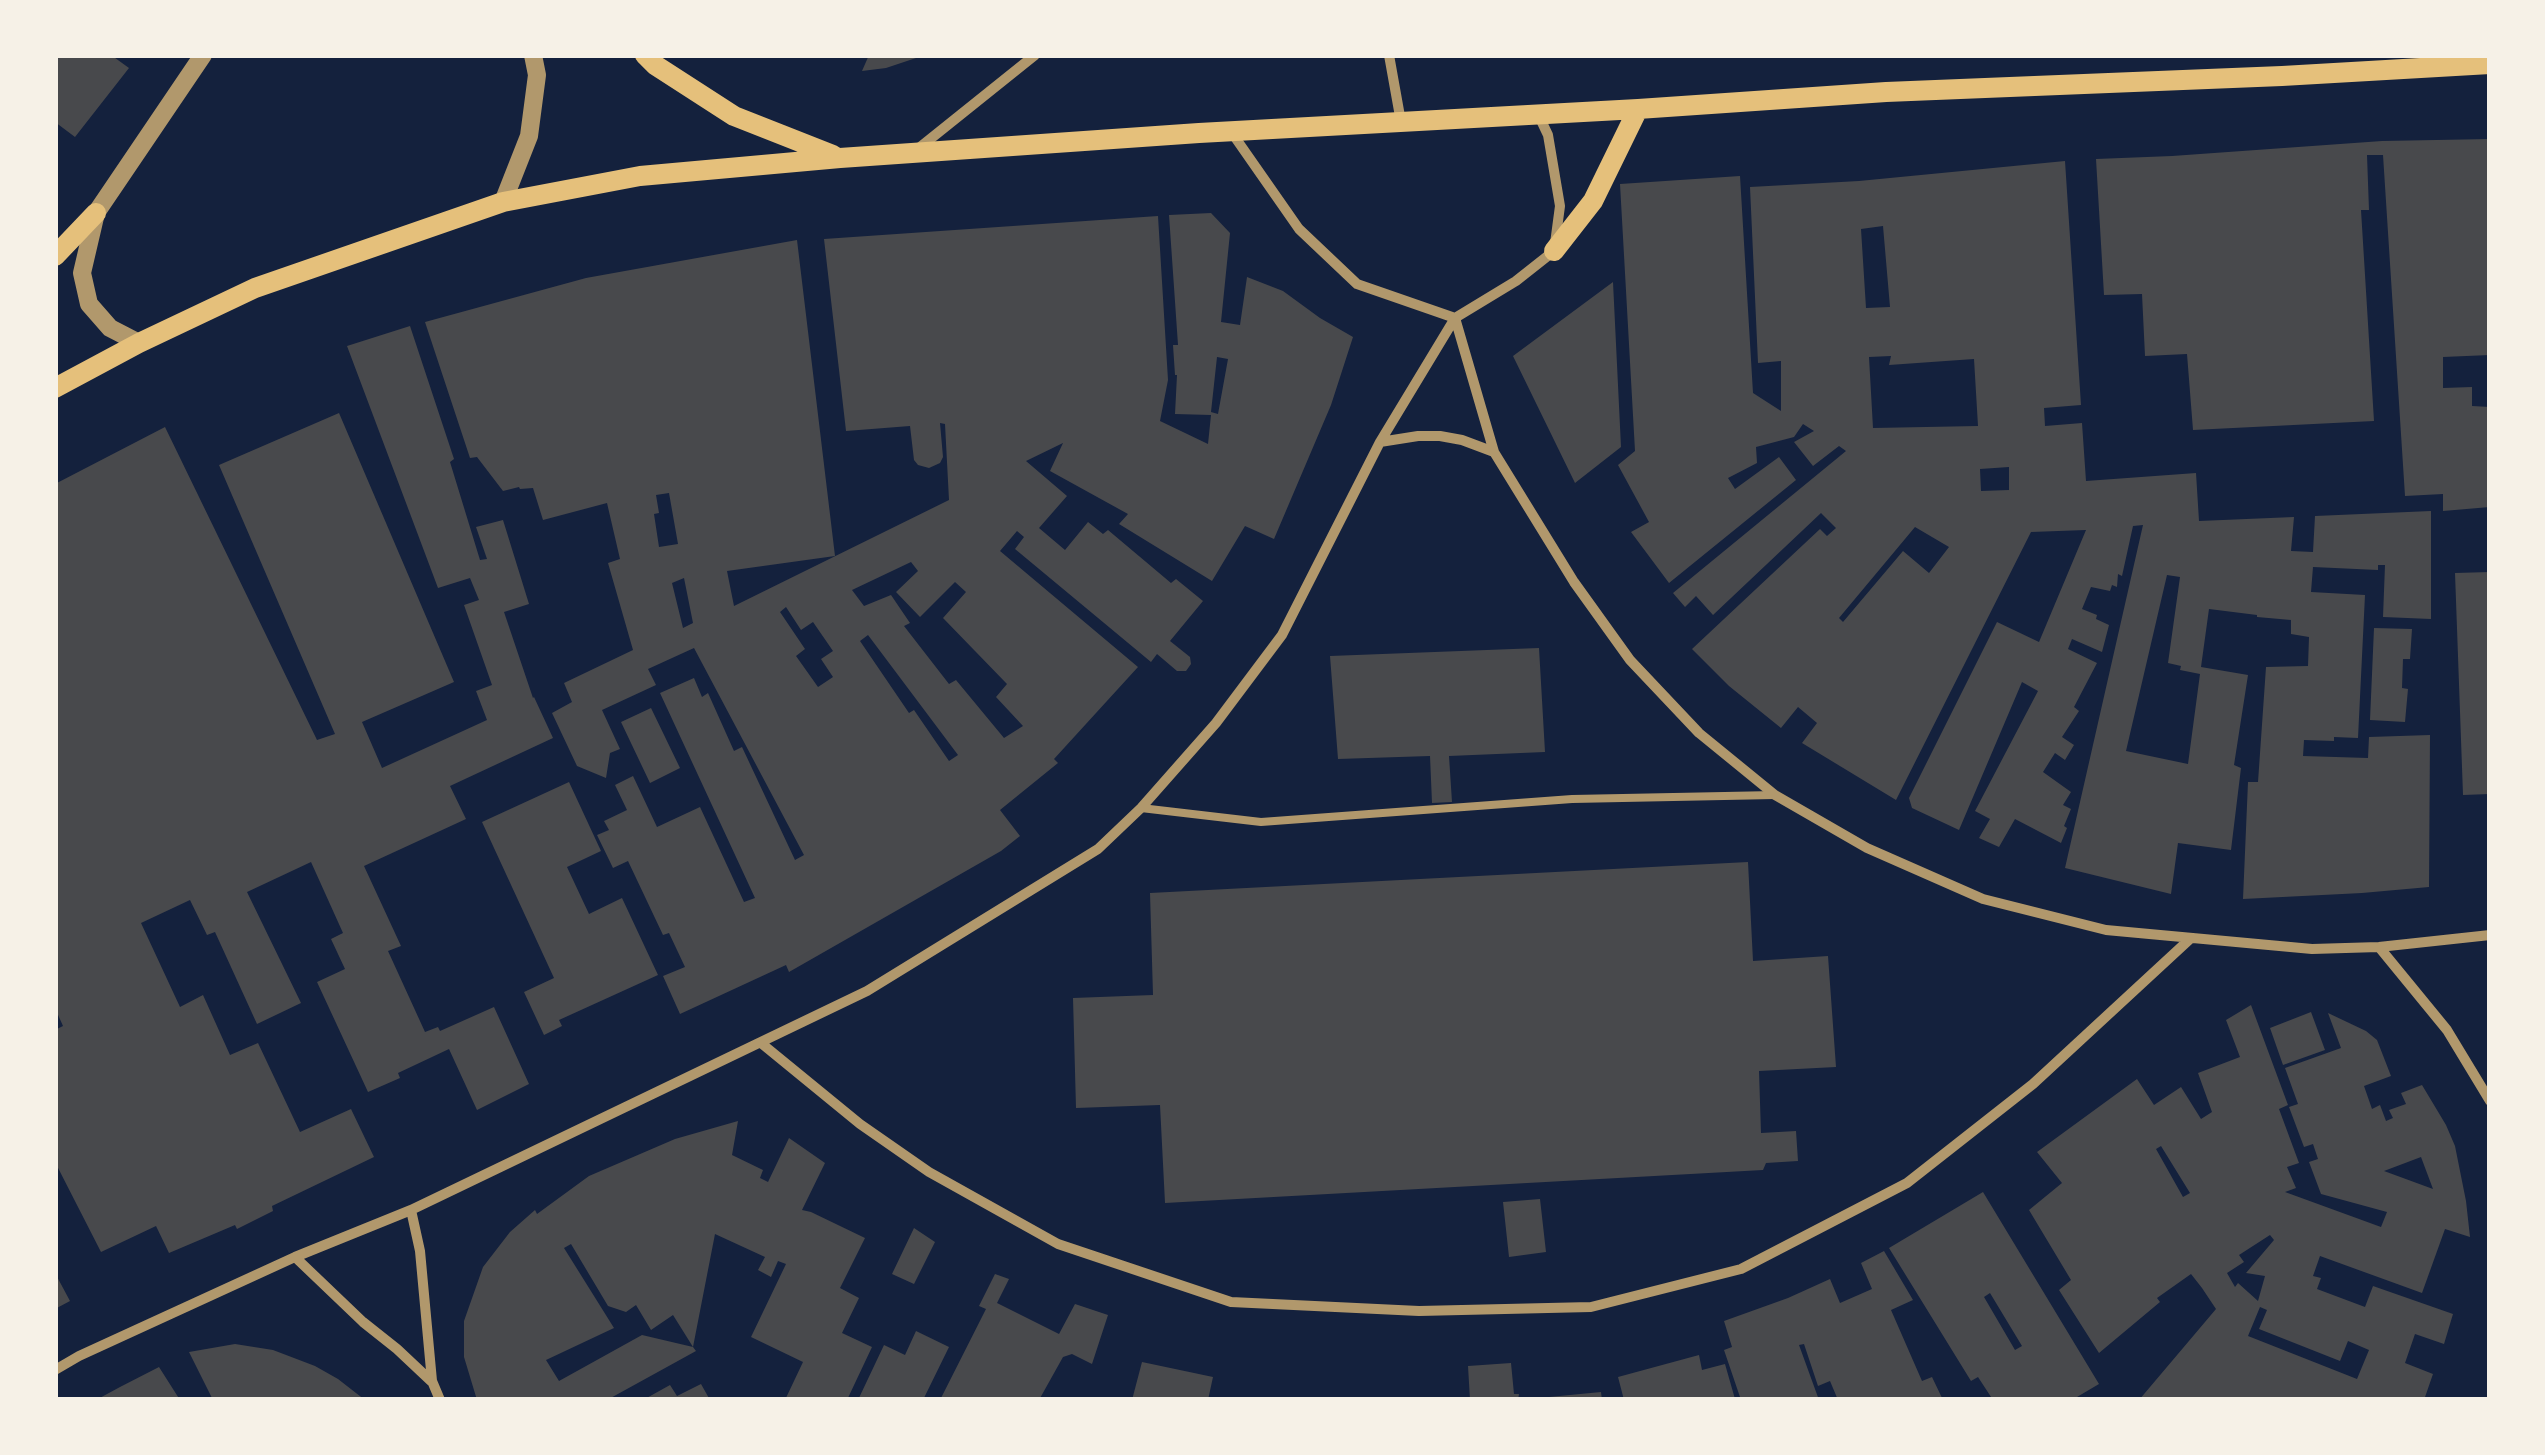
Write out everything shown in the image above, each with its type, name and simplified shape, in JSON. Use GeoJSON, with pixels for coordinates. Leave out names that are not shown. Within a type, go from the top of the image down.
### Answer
{"type":"FeatureCollection","features":[{"type":"Feature","properties":{"kind":"main road"},"geometry":{"type":"LineString","coordinates":[[644,55],[734,116],[840,158]]}},
{"type":"Feature","properties":{"kind":"main road"},"geometry":{"type":"LineString","coordinates":[[55,388],[255,288],[503,202],[640,176],[913,153],[1886,92],[2490,64]]}},
{"type":"Feature","properties":{"kind":"main road"},"geometry":{"type":"LineString","coordinates":[[1554,251],[1593,201],[1638,110]]}},
{"type":"Feature","properties":{"kind":"main road"},"geometry":{"type":"LineString","coordinates":[[55,256],[96,213]]}},
{"type":"Feature","properties":{"kind":"street"},"geometry":{"type":"LineString","coordinates":[[139,343],[110,328],[89,304],[82,273],[96,213],[204,55]]}},
{"type":"Feature","properties":{"kind":"street"},"geometry":{"type":"LineString","coordinates":[[503,202],[529,136],[536,75],[533,55]]}},
{"type":"Feature","properties":{"kind":"street"},"geometry":{"type":"LineString","coordinates":[[913,153],[1036,55]]}},
{"type":"Feature","properties":{"kind":"street"},"geometry":{"type":"LineString","coordinates":[[1390,55],[1401,122]]}},
{"type":"Feature","properties":{"kind":"street"},"geometry":{"type":"LineString","coordinates":[[55,1370],[295,1257],[411,1210],[867,991],[1098,849],[1141,808],[1216,723],[1282,635],[1380,442],[1456,318],[1554,251],[1560,206],[1548,135],[1538,114]]}},
{"type":"Feature","properties":{"kind":"street"},"geometry":{"type":"LineString","coordinates":[[1231,132],[1299,230],[1356,284],[1456,318]]}},
{"type":"Feature","properties":{"kind":"street"},"geometry":{"type":"LineString","coordinates":[[1456,318],[1494,452],[1574,582],[1630,660],[1699,733],[1775,795],[1867,848],[1982,900],[2106,930],[2312,949],[2379,947],[2490,935]]}},
{"type":"Feature","properties":{"kind":"street"},"geometry":{"type":"LineString","coordinates":[[1380,442],[1440,436],[1494,452]]}},
{"type":"Feature","properties":{"kind":"street"},"geometry":{"type":"LineString","coordinates":[[762,1043],[860,1124],[929,1172],[1058,1244],[1231,1302],[1418,1312],[1591,1307],[1742,1268],[1907,1183],[2033,1084],[2191,938]]}},
{"type":"Feature","properties":{"kind":"street"},"geometry":{"type":"LineString","coordinates":[[2379,947],[2447,1030],[2490,1101]]}},
{"type":"Feature","properties":{"kind":"street"},"geometry":{"type":"LineString","coordinates":[[411,1210],[420,1251],[432,1382],[440,1400]]}},
{"type":"Feature","properties":{"kind":"street"},"geometry":{"type":"LineString","coordinates":[[295,1257],[432,1382]]}},
{"type":"Feature","properties":{"kind":"lane"},"geometry":{"type":"LineString","coordinates":[[1141,808],[1260,822],[1572,799],[1775,795]]}},
{"type":"Feature","properties":{"kind":"building"},"geometry":{"type":"Polygon","coordinates":[[[55,55],[111,55],[129,68],[75,137],[55,122],[55,55]]]}},
{"type":"Feature","properties":{"kind":"building"},"geometry":{"type":"Polygon","coordinates":[[[869,55],[925,55],[862,71],[869,55]]]}},
{"type":"Feature","properties":{"kind":"building"},"geometry":{"type":"Polygon","coordinates":[[[2490,139],[2490,355],[2443,357],[2443,388],[2472,387],[2472,406],[2490,407],[2490,507],[2443,511],[2443,494],[2405,496],[2383,155],[2367,155],[2369,210],[2361,210],[2374,421],[2193,430],[2187,354],[2145,356],[2142,294],[2104,295],[2096,159],[2382,141],[2490,139]]]}},
{"type":"Feature","properties":{"kind":"building"},"geometry":{"type":"Polygon","coordinates":[[[2065,161],[2081,405],[2044,408],[2045,426],[2082,423],[2086,481],[2196,473],[2199,521],[2294,517],[2291,551],[2313,552],[2315,516],[2431,511],[2431,619],[2383,617],[2385,565],[2378,565],[2378,570],[2313,567],[2311,592],[2365,595],[2358,738],[2304,740],[2303,756],[2368,758],[2369,737],[2430,735],[2429,887],[2243,899],[2248,782],[2258,782],[2266,667],[2308,666],[2309,637],[2291,634],[2291,620],[2209,609],[2201,667],[2248,675],[2234,765],[2241,768],[2231,850],[2178,843],[2171,894],[2065,868],[2143,525],[2133,526],[2117,587],[2112,585],[2110,591],[2091,587],[2082,609],[2109,625],[2102,652],[2072,639],[2068,649],[2097,663],[2074,707],[2079,711],[2062,737],[2074,745],[2065,760],[2055,753],[2043,772],[2071,792],[2063,805],[2071,809],[2061,843],[2015,819],[1999,847],[1979,838],[1990,819],[1975,811],[2038,691],[2022,682],[1959,830],[1912,808],[1909,798],[1997,622],[2039,642],[2086,530],[2031,532],[1896,800],[1802,743],[1817,723],[1798,707],[1781,728],[1729,686],[1692,649],[1820,529],[1827,536],[1836,528],[1821,513],[1713,615],[1696,596],[1685,607],[1673,593],[1846,451],[1839,446],[1813,466],[1794,442],[1814,431],[1803,424],[1794,437],[1756,447],[1757,463],[1728,478],[1735,489],[1779,457],[1796,480],[1669,583],[1631,532],[1649,522],[1618,465],[1635,451],[1620,184],[1740,176],[1753,393],[1781,411],[1781,361],[1758,363],[1750,187],[2065,161]],[[1883,226],[1861,229],[1866,308],[1890,307],[1883,226]],[[1891,356],[1869,357],[1873,428],[1978,426],[1974,359],[1889,365],[1891,356]],[[2009,467],[1980,469],[1981,491],[2009,490],[2009,467]],[[1915,527],[1839,618],[1843,622],[1903,551],[1929,573],[1949,547],[1915,527]],[[2167,575],[2126,751],[2188,764],[2200,674],[2168,663],[2180,577],[2167,575]]]}},
{"type":"Feature","properties":{"kind":"building"},"geometry":{"type":"Polygon","coordinates":[[[1211,213],[1230,233],[1221,322],[1240,325],[1247,277],[1283,291],[1353,337],[1331,405],[1274,539],[1245,526],[1212,581],[1119,524],[1128,514],[1050,471],[1063,443],[1026,461],[1067,496],[1039,528],[1065,550],[1088,522],[1103,534],[1108,530],[1171,583],[1176,579],[1203,601],[1170,641],[1190,657],[1191,664],[1186,671],[1177,671],[1157,654],[1151,662],[1015,549],[1024,537],[1017,531],[1000,551],[1138,667],[1054,759],[1058,763],[1000,810],[1020,836],[1001,851],[789,972],[786,965],[680,1014],[663,976],[685,967],[669,933],[663,935],[628,861],[613,868],[597,835],[609,830],[604,821],[627,810],[615,785],[633,776],[657,827],[700,807],[744,902],[755,898],[660,693],[694,678],[702,697],[708,693],[734,751],[742,747],[795,860],[804,855],[694,648],[648,669],[656,685],[602,710],[620,749],[610,753],[606,778],[577,766],[552,713],[572,702],[564,683],[633,650],[608,563],[620,559],[607,503],[543,520],[533,488],[503,491],[477,457],[470,458],[425,322],[586,278],[797,240],[835,556],[727,571],[734,606],[949,500],[945,424],[940,423],[943,457],[929,468],[914,460],[910,426],[846,431],[824,239],[1158,216],[1168,380],[1160,421],[1208,444],[1211,415],[1175,414],[1177,375],[1173,345],[1178,345],[1169,215],[1211,213]],[[1217,357],[1211,412],[1218,414],[1228,359],[1217,357]],[[669,493],[656,495],[659,513],[654,514],[659,547],[678,544],[669,493]],[[911,562],[852,590],[864,606],[891,595],[910,623],[904,626],[949,684],[956,680],[1004,738],[1023,726],[996,697],[1007,684],[943,618],[966,592],[955,582],[920,617],[896,592],[918,571],[911,562]],[[684,578],[672,583],[683,628],[693,623],[684,578]],[[786,607],[780,612],[805,649],[796,656],[818,687],[833,677],[821,659],[833,651],[813,622],[801,630],[786,607]],[[868,635],[860,641],[909,713],[914,710],[949,761],[958,755],[868,635]]]}},
{"type":"Feature","properties":{"kind":"building"},"geometry":{"type":"Polygon","coordinates":[[[1613,282],[1621,447],[1575,483],[1513,356],[1613,282]]]}},
{"type":"Feature","properties":{"kind":"building"},"geometry":{"type":"Polygon","coordinates":[[[410,326],[454,459],[450,462],[480,560],[487,559],[476,527],[503,520],[529,604],[504,612],[533,698],[553,738],[450,786],[466,819],[364,866],[401,946],[388,951],[425,1032],[438,1027],[440,1031],[494,1007],[529,1084],[477,1110],[449,1049],[368,1092],[317,982],[345,969],[331,939],[343,933],[311,862],[247,892],[301,1003],[257,1024],[215,932],[207,935],[190,900],[141,923],[180,1007],[203,995],[230,1055],[258,1043],[300,1132],[351,1109],[374,1157],[272,1206],[273,1211],[237,1229],[235,1225],[169,1253],[156,1226],[101,1252],[55,1162],[55,1030],[63,1026],[55,1008],[55,484],[165,427],[317,740],[335,734],[219,465],[339,413],[454,682],[362,722],[382,768],[487,720],[476,691],[492,685],[464,605],[479,600],[470,578],[438,588],[347,346],[410,326]]]}},
{"type":"Feature","properties":{"kind":"building"},"geometry":{"type":"Polygon","coordinates":[[[2490,572],[2490,794],[2463,795],[2455,573],[2490,572]]]}},
{"type":"Feature","properties":{"kind":"building"},"geometry":{"type":"Polygon","coordinates":[[[2374,628],[2412,629],[2410,659],[2403,659],[2402,688],[2408,689],[2405,722],[2370,720],[2374,628]]]}},
{"type":"Feature","properties":{"kind":"building"},"geometry":{"type":"Polygon","coordinates":[[[1539,648],[1545,752],[1449,756],[1452,802],[1432,803],[1430,756],[1338,759],[1330,656],[1539,648]]]}},
{"type":"Feature","properties":{"kind":"building"},"geometry":{"type":"Polygon","coordinates":[[[651,708],[680,768],[650,783],[621,722],[651,708]]]}},
{"type":"Feature","properties":{"kind":"building"},"geometry":{"type":"Polygon","coordinates":[[[569,782],[601,851],[567,867],[589,914],[622,898],[658,975],[559,1020],[562,1026],[544,1035],[524,992],[554,978],[482,822],[569,782]]]}},
{"type":"Feature","properties":{"kind":"building"},"geometry":{"type":"Polygon","coordinates":[[[1748,862],[1753,961],[1828,956],[1836,1067],[1759,1071],[1761,1133],[1796,1131],[1798,1161],[1766,1163],[1763,1170],[1165,1203],[1160,1105],[1076,1108],[1073,998],[1153,995],[1150,893],[1748,862]]]}},
{"type":"Feature","properties":{"kind":"building"},"geometry":{"type":"Polygon","coordinates":[[[2251,1005],[2288,1105],[2279,1109],[2299,1163],[2287,1167],[2296,1188],[2285,1192],[2381,1227],[2387,1212],[2321,1194],[2309,1162],[2318,1159],[2313,1144],[2304,1147],[2289,1107],[2298,1104],[2285,1068],[2341,1048],[2328,1013],[2377,1040],[2391,1076],[2364,1086],[2372,1109],[2380,1105],[2386,1121],[2393,1118],[2389,1110],[2406,1104],[2401,1093],[2422,1085],[2446,1125],[2455,1146],[2470,1237],[2445,1229],[2422,1293],[2320,1256],[2313,1276],[2321,1278],[2317,1289],[2365,1307],[2373,1286],[2453,1314],[2444,1344],[2415,1334],[2405,1363],[2433,1374],[2424,1400],[2139,1400],[2216,1309],[2202,1288],[2191,1274],[2157,1298],[2160,1302],[2099,1353],[2059,1290],[2071,1280],[2029,1210],[2062,1183],[2037,1152],[2137,1079],[2154,1105],[2181,1087],[2201,1119],[2212,1112],[2198,1073],[2240,1057],[2226,1020],[2251,1005]],[[2161,1146],[2156,1149],[2183,1197],[2190,1193],[2161,1146]],[[2421,1157],[2384,1171],[2433,1189],[2421,1157]],[[2270,1235],[2239,1255],[2244,1262],[2227,1273],[2235,1287],[2238,1283],[2258,1301],[2265,1276],[2246,1273],[2274,1240],[2270,1235]],[[2260,1307],[2248,1336],[2357,1379],[2369,1350],[2348,1341],[2340,1361],[2259,1329],[2267,1310],[2260,1307]]]}},
{"type":"Feature","properties":{"kind":"building"},"geometry":{"type":"Polygon","coordinates":[[[2311,1012],[2325,1050],[2283,1065],[2270,1028],[2311,1012]]]}},
{"type":"Feature","properties":{"kind":"building"},"geometry":{"type":"Polygon","coordinates":[[[738,1121],[732,1155],[763,1170],[760,1178],[768,1182],[789,1138],[825,1163],[802,1210],[865,1238],[840,1288],[859,1298],[842,1333],[872,1347],[847,1400],[785,1400],[803,1362],[751,1337],[786,1264],[778,1261],[771,1277],[758,1270],[765,1257],[715,1234],[693,1347],[696,1351],[607,1400],[477,1400],[464,1357],[464,1321],[483,1267],[510,1232],[535,1210],[537,1214],[589,1176],[675,1139],[738,1121]],[[571,1244],[564,1248],[614,1328],[546,1360],[559,1381],[642,1335],[693,1347],[673,1315],[651,1330],[636,1305],[626,1312],[608,1306],[571,1244]]]}},
{"type":"Feature","properties":{"kind":"building"},"geometry":{"type":"Polygon","coordinates":[[[1983,1192],[2099,1384],[2078,1400],[1993,1400],[1978,1377],[1971,1381],[1889,1248],[1983,1192]],[[1990,1293],[1984,1297],[2015,1350],[2022,1346],[1990,1293]]]}},
{"type":"Feature","properties":{"kind":"building"},"geometry":{"type":"Polygon","coordinates":[[[1540,1199],[1546,1252],[1509,1257],[1503,1202],[1540,1199]]]}},
{"type":"Feature","properties":{"kind":"building"},"geometry":{"type":"Polygon","coordinates":[[[914,1228],[935,1242],[914,1284],[892,1274],[914,1228]]]}},
{"type":"Feature","properties":{"kind":"building"},"geometry":{"type":"Polygon","coordinates":[[[1884,1251],[1913,1300],[1891,1310],[1922,1381],[1932,1377],[1943,1400],[1838,1400],[1830,1381],[1818,1386],[1804,1344],[1799,1345],[1819,1400],[1741,1400],[1724,1350],[1732,1347],[1724,1321],[1830,1279],[1840,1303],[1872,1289],[1861,1263],[1884,1251]]]}},
{"type":"Feature","properties":{"kind":"building"},"geometry":{"type":"Polygon","coordinates":[[[55,1273],[70,1301],[55,1309],[55,1273]]]}},
{"type":"Feature","properties":{"kind":"building"},"geometry":{"type":"Polygon","coordinates":[[[995,1274],[1009,1279],[997,1303],[1059,1334],[1075,1304],[1108,1315],[1092,1364],[1072,1354],[1063,1357],[1039,1400],[940,1400],[986,1309],[979,1306],[995,1274]]]}},
{"type":"Feature","properties":{"kind":"building"},"geometry":{"type":"Polygon","coordinates":[[[916,1331],[949,1347],[923,1400],[858,1400],[884,1345],[905,1355],[916,1331]]]}},
{"type":"Feature","properties":{"kind":"building"},"geometry":{"type":"Polygon","coordinates":[[[235,1344],[273,1350],[315,1366],[365,1400],[213,1400],[189,1352],[235,1344]]]}},
{"type":"Feature","properties":{"kind":"building"},"geometry":{"type":"Polygon","coordinates":[[[1699,1355],[1702,1370],[1725,1364],[1735,1399],[1624,1400],[1618,1377],[1699,1355]]]}},
{"type":"Feature","properties":{"kind":"building"},"geometry":{"type":"Polygon","coordinates":[[[1142,1362],[1213,1377],[1208,1400],[1132,1400],[1142,1362]]]}},
{"type":"Feature","properties":{"kind":"building"},"geometry":{"type":"Polygon","coordinates":[[[1511,1363],[1518,1400],[1470,1400],[1468,1366],[1511,1363]]]}},
{"type":"Feature","properties":{"kind":"building"},"geometry":{"type":"Polygon","coordinates":[[[159,1367],[180,1400],[96,1400],[120,1387],[159,1367]]]}},
{"type":"Feature","properties":{"kind":"building"},"geometry":{"type":"Polygon","coordinates":[[[701,1384],[710,1400],[643,1400],[670,1385],[677,1396],[701,1384]]]}},
{"type":"Feature","properties":{"kind":"building"},"geometry":{"type":"Polygon","coordinates":[[[1601,1392],[1602,1400],[1549,1400],[1549,1397],[1601,1392]]]}}]}
